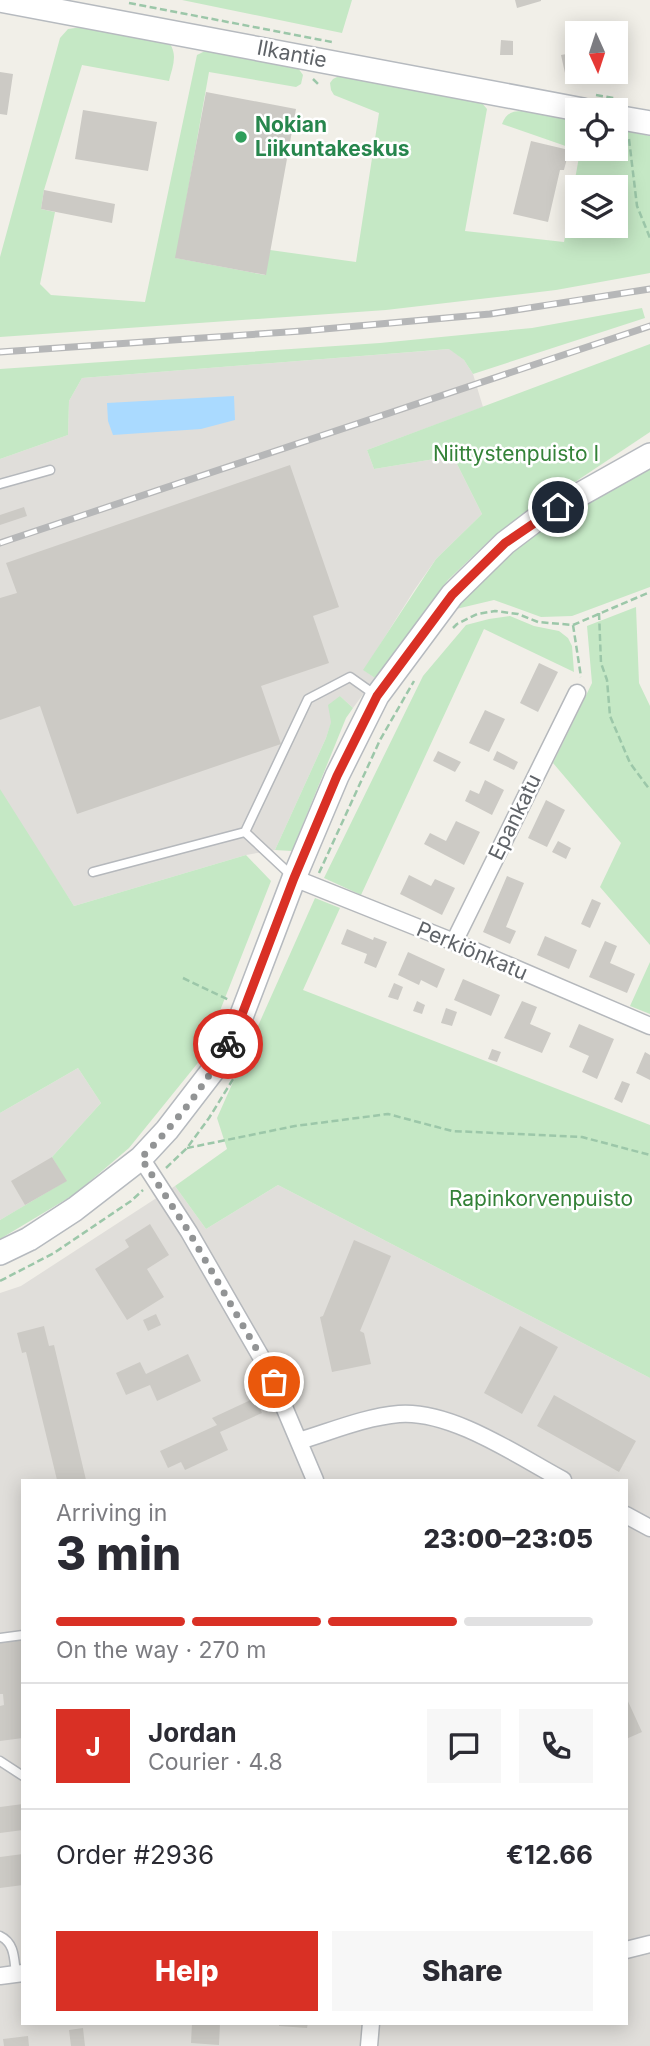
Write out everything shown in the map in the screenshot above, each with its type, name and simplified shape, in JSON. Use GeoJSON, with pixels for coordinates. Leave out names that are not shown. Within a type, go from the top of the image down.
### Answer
{"type":"FeatureCollection","features":[{"type":"Feature","properties":{"kind":"main road","name":"Ilkantie"},"geometry":{"type":"LineString","coordinates":[[0,0],[565,107]]}},
{"type":"Feature","properties":{"kind":"main road"},"geometry":{"type":"LineString","coordinates":[[0,1253],[64,1217],[141,1158],[167,1130],[216,1065],[238,1025],[294,878],[337,776],[377,696],[452,595],[505,543],[538,518],[650,455]]}},
{"type":"Feature","properties":{"kind":"street","name":"Epankatu"},"geometry":{"type":"LineString","coordinates":[[454,942],[577,693]]}},
{"type":"Feature","properties":{"kind":"street","name":"Perkiönkatu"},"geometry":{"type":"LineString","coordinates":[[294,878],[454,942],[650,1026]]}},
{"type":"Feature","properties":{"kind":"street"},"geometry":{"type":"LineString","coordinates":[[141,1158],[189,1232],[268,1369],[314,1479]]}},
{"type":"Feature","properties":{"kind":"street"},"geometry":{"type":"LineString","coordinates":[[299,1441],[355,1423],[402,1414],[422,1415],[468,1429],[561,1479]]}},
{"type":"Feature","properties":{"kind":"street"},"geometry":{"type":"LineString","coordinates":[[628,1516],[650,1528]]}},
{"type":"Feature","properties":{"kind":"street"},"geometry":{"type":"LineString","coordinates":[[628,1950],[650,1944]]}},
{"type":"Feature","properties":{"kind":"street"},"geometry":{"type":"LineString","coordinates":[[369,2046],[371,2025]]}},
{"type":"Feature","properties":{"kind":"lane"},"geometry":{"type":"LineString","coordinates":[[0,485],[50,470]]}},
{"type":"Feature","properties":{"kind":"lane"},"geometry":{"type":"LineString","coordinates":[[93,872],[245,832],[308,699],[350,677],[377,696]]}},
{"type":"Feature","properties":{"kind":"lane"},"geometry":{"type":"LineString","coordinates":[[245,832],[294,878]]}},
{"type":"Feature","properties":{"kind":"lane"},"geometry":{"type":"LineString","coordinates":[[0,1638],[21,1635]]}},
{"type":"Feature","properties":{"kind":"lane"},"geometry":{"type":"LineString","coordinates":[[0,1761],[21,1775]]}},
{"type":"Feature","properties":{"kind":"lane"},"geometry":{"type":"LineString","coordinates":[[0,1936],[8,1939],[12,1948],[13,1974]]}},
{"type":"Feature","properties":{"kind":"path"},"geometry":{"type":"LineString","coordinates":[[631,120],[629,149],[637,206],[650,238]]}},
{"type":"Feature","properties":{"kind":"path"},"geometry":{"type":"LineString","coordinates":[[577,693],[581,679],[573,625],[650,592]]}},
{"type":"Feature","properties":{"kind":"path"},"geometry":{"type":"LineString","coordinates":[[599,613],[601,663],[607,680],[610,716],[630,763],[650,790]]}},
{"type":"Feature","properties":{"kind":"path"},"geometry":{"type":"LineString","coordinates":[[183,978],[232,1001]]}},
{"type":"Feature","properties":{"kind":"path"},"geometry":{"type":"LineString","coordinates":[[187,1148],[295,1126],[388,1114],[452,1131],[582,1137],[650,1155]]}},
{"type":"Feature","properties":{"kind":"shaded area"},"geometry":{"type":"Polygon","coordinates":[[[450,349],[464,360],[473,374],[483,407],[367,450],[374,469],[453,456],[482,514],[436,559],[415,589],[364,670],[375,678],[353,708],[340,696],[326,738],[275,850],[246,855],[74,906],[15,815],[0,823],[0,459],[68,435],[69,401],[82,378],[450,349]]]}},
{"type":"Feature","properties":{"kind":"shaded area"},"geometry":{"type":"Polygon","coordinates":[[[78,1068],[101,1103],[52,1157],[67,1181],[0,1220],[0,1113],[78,1068]]]}},
{"type":"Feature","properties":{"kind":"shaded area"},"geometry":{"type":"Polygon","coordinates":[[[278,1185],[650,1378],[650,2046],[0,2046],[0,1293],[21,1286],[175,1186],[206,1229],[278,1185]]]}},
{"type":"Feature","properties":{"kind":"green space"},"geometry":{"type":"Polygon","coordinates":[[[182,0],[352,0],[342,33],[182,0]]]}},
{"type":"Feature","properties":{"kind":"green space"},"geometry":{"type":"Polygon","coordinates":[[[82,27],[170,44],[174,58],[169,81],[82,65],[44,190],[41,209],[55,212],[40,284],[51,295],[145,302],[197,55],[205,51],[298,68],[303,75],[301,84],[296,87],[209,72],[176,258],[265,275],[270,250],[356,262],[379,113],[334,95],[330,83],[341,75],[481,102],[487,109],[465,231],[564,242],[565,236],[628,238],[628,175],[576,175],[578,161],[628,161],[628,131],[650,136],[650,273],[556,290],[386,310],[0,337],[0,257],[60,38],[68,29],[82,27]]]}},
{"type":"Feature","properties":{"kind":"green space"},"geometry":{"type":"Polygon","coordinates":[[[522,111],[565,119],[565,146],[502,124],[509,114],[522,111]]]}},
{"type":"Feature","properties":{"kind":"green space"},"geometry":{"type":"Polygon","coordinates":[[[642,308],[645,318],[473,374],[464,360],[449,349],[82,378],[69,401],[68,435],[0,459],[0,369],[380,343],[532,328],[642,308]]]}},
{"type":"Feature","properties":{"kind":"green space","name":"Niittystenpuisto I"},"geometry":{"type":"Polygon","coordinates":[[[650,344],[650,432],[494,536],[448,580],[375,678],[363,670],[436,559],[482,514],[453,456],[374,469],[367,450],[650,344]]]}},
{"type":"Feature","properties":{"kind":"green space"},"geometry":{"type":"Polygon","coordinates":[[[650,463],[650,587],[572,616],[541,617],[494,600],[456,609],[499,562],[585,497],[650,463]]]}},
{"type":"Feature","properties":{"kind":"green space"},"geometry":{"type":"Polygon","coordinates":[[[636,607],[639,683],[650,706],[650,945],[600,887],[621,843],[553,763],[592,683],[587,626],[636,607]]]}},
{"type":"Feature","properties":{"kind":"green space"},"geometry":{"type":"Polygon","coordinates":[[[510,616],[534,626],[559,631],[568,638],[572,646],[574,672],[484,629],[361,895],[324,878],[423,676],[466,625],[510,616]]]}},
{"type":"Feature","properties":{"kind":"green space"},"geometry":{"type":"Polygon","coordinates":[[[340,696],[353,708],[346,718],[292,851],[275,850],[326,738],[331,722],[328,705],[340,696]]]}},
{"type":"Feature","properties":{"kind":"green space"},"geometry":{"type":"Polygon","coordinates":[[[0,789],[74,906],[246,855],[271,881],[201,1059],[129,1148],[75,1194],[0,1239],[0,1220],[66,1181],[52,1157],[101,1103],[78,1068],[0,1113],[0,789]]]}},
{"type":"Feature","properties":{"kind":"green space","name":"Rapinkorvenpuisto"},"geometry":{"type":"Polygon","coordinates":[[[315,898],[340,908],[303,990],[650,1125],[650,1378],[278,1185],[206,1229],[175,1186],[227,1149],[217,1118],[315,898]]]}},
{"type":"Feature","properties":{"kind":"green space"},"geometry":{"type":"Polygon","coordinates":[[[650,962],[650,1014],[630,1006],[650,962]]]}},
{"type":"Feature","properties":{"kind":"water"},"geometry":{"type":"Polygon","coordinates":[[[234,396],[235,420],[201,429],[113,435],[108,421],[107,403],[234,396]]]}},
{"type":"Feature","properties":{"kind":"building"},"geometry":{"type":"Polygon","coordinates":[[[515,0],[541,0],[541,1],[517,8],[515,0]]]}},
{"type":"Feature","properties":{"kind":"building"},"geometry":{"type":"Polygon","coordinates":[[[501,40],[513,41],[513,55],[500,55],[501,40]]]}},
{"type":"Feature","properties":{"kind":"building"},"geometry":{"type":"Polygon","coordinates":[[[565,54],[565,73],[561,55],[565,54]]]}},
{"type":"Feature","properties":{"kind":"building"},"geometry":{"type":"Polygon","coordinates":[[[0,72],[13,74],[7,115],[0,114],[0,72]]]}},
{"type":"Feature","properties":{"kind":"building"},"geometry":{"type":"Polygon","coordinates":[[[206,92],[296,109],[266,275],[175,258],[206,92]]]}},
{"type":"Feature","properties":{"kind":"building"},"geometry":{"type":"Polygon","coordinates":[[[83,110],[157,122],[148,171],[75,159],[83,110]]]}},
{"type":"Feature","properties":{"kind":"building"},"geometry":{"type":"Polygon","coordinates":[[[531,141],[565,149],[566,161],[564,170],[560,170],[548,222],[513,214],[531,141]]]}},
{"type":"Feature","properties":{"kind":"building"},"geometry":{"type":"Polygon","coordinates":[[[44,190],[115,204],[112,223],[41,209],[44,190]]]}},
{"type":"Feature","properties":{"kind":"building"},"geometry":{"type":"Polygon","coordinates":[[[290,465],[339,607],[313,616],[329,663],[261,686],[281,744],[77,814],[40,706],[0,720],[0,598],[17,593],[6,563],[290,465]]]}},
{"type":"Feature","properties":{"kind":"building"},"geometry":{"type":"Polygon","coordinates":[[[24,507],[27,516],[0,525],[0,515],[24,507]]]}},
{"type":"Feature","properties":{"kind":"building"},"geometry":{"type":"Polygon","coordinates":[[[539,663],[558,672],[538,712],[520,703],[539,663]]]}},
{"type":"Feature","properties":{"kind":"building"},"geometry":{"type":"Polygon","coordinates":[[[485,710],[505,719],[489,752],[469,743],[485,710]]]}},
{"type":"Feature","properties":{"kind":"building"},"geometry":{"type":"Polygon","coordinates":[[[438,751],[461,762],[455,772],[433,761],[438,751]]]}},
{"type":"Feature","properties":{"kind":"building"},"geometry":{"type":"Polygon","coordinates":[[[497,751],[518,762],[514,770],[493,760],[497,751]]]}},
{"type":"Feature","properties":{"kind":"building"},"geometry":{"type":"Polygon","coordinates":[[[485,780],[504,790],[492,815],[465,801],[470,790],[479,794],[485,780]]]}},
{"type":"Feature","properties":{"kind":"building"},"geometry":{"type":"Polygon","coordinates":[[[546,800],[565,810],[547,847],[528,838],[546,800]]]}},
{"type":"Feature","properties":{"kind":"building"},"geometry":{"type":"Polygon","coordinates":[[[456,821],[480,832],[464,865],[424,844],[430,833],[446,841],[456,821]]]}},
{"type":"Feature","properties":{"kind":"building"},"geometry":{"type":"Polygon","coordinates":[[[558,841],[571,848],[566,859],[552,852],[558,841]]]}},
{"type":"Feature","properties":{"kind":"building"},"geometry":{"type":"Polygon","coordinates":[[[409,875],[431,886],[435,879],[455,888],[442,915],[400,894],[409,875]]]}},
{"type":"Feature","properties":{"kind":"building"},"geometry":{"type":"Polygon","coordinates":[[[507,876],[524,883],[506,927],[516,931],[510,944],[483,932],[507,876]]]}},
{"type":"Feature","properties":{"kind":"building"},"geometry":{"type":"Polygon","coordinates":[[[592,899],[601,903],[590,928],[581,924],[592,899]]]}},
{"type":"Feature","properties":{"kind":"building"},"geometry":{"type":"Polygon","coordinates":[[[347,929],[373,940],[374,937],[387,942],[376,968],[364,963],[367,954],[341,944],[347,929]]]}},
{"type":"Feature","properties":{"kind":"building"},"geometry":{"type":"Polygon","coordinates":[[[545,936],[577,950],[569,969],[537,955],[545,936]]]}},
{"type":"Feature","properties":{"kind":"building"},"geometry":{"type":"Polygon","coordinates":[[[605,941],[617,946],[610,963],[635,974],[627,993],[589,977],[605,941]]]}},
{"type":"Feature","properties":{"kind":"building"},"geometry":{"type":"Polygon","coordinates":[[[408,952],[445,969],[437,988],[421,980],[419,985],[398,975],[408,952]]]}},
{"type":"Feature","properties":{"kind":"building"},"geometry":{"type":"Polygon","coordinates":[[[463,979],[500,995],[491,1016],[454,1000],[463,979]]]}},
{"type":"Feature","properties":{"kind":"building"},"geometry":{"type":"Polygon","coordinates":[[[394,983],[403,987],[398,1000],[388,997],[394,983]]]}},
{"type":"Feature","properties":{"kind":"building"},"geometry":{"type":"Polygon","coordinates":[[[417,1001],[425,1005],[422,1014],[413,1011],[417,1001]]]}},
{"type":"Feature","properties":{"kind":"building"},"geometry":{"type":"Polygon","coordinates":[[[522,1001],[537,1007],[530,1024],[551,1033],[542,1053],[504,1038],[522,1001]]]}},
{"type":"Feature","properties":{"kind":"building"},"geometry":{"type":"Polygon","coordinates":[[[446,1008],[457,1012],[452,1026],[441,1023],[446,1008]]]}},
{"type":"Feature","properties":{"kind":"building"},"geometry":{"type":"Polygon","coordinates":[[[579,1024],[614,1039],[597,1079],[582,1072],[589,1056],[569,1047],[579,1024]]]}},
{"type":"Feature","properties":{"kind":"building"},"geometry":{"type":"Polygon","coordinates":[[[492,1049],[501,1052],[497,1062],[488,1059],[492,1049]]]}},
{"type":"Feature","properties":{"kind":"building"},"geometry":{"type":"Polygon","coordinates":[[[645,1052],[650,1055],[650,1080],[636,1073],[645,1052]]]}},
{"type":"Feature","properties":{"kind":"building"},"geometry":{"type":"Polygon","coordinates":[[[622,1081],[630,1084],[622,1103],[614,1099],[622,1081]]]}},
{"type":"Feature","properties":{"kind":"building"},"geometry":{"type":"Polygon","coordinates":[[[52,1157],[67,1181],[25,1205],[11,1181],[52,1157]]]}},
{"type":"Feature","properties":{"kind":"building"},"geometry":{"type":"Polygon","coordinates":[[[150,1224],[169,1255],[147,1269],[164,1297],[127,1320],[95,1269],[129,1247],[125,1240],[150,1224]]]}},
{"type":"Feature","properties":{"kind":"building"},"geometry":{"type":"Polygon","coordinates":[[[354,1240],[391,1256],[360,1331],[364,1333],[371,1364],[332,1372],[320,1317],[323,1316],[354,1240]]]}},
{"type":"Feature","properties":{"kind":"building"},"geometry":{"type":"Polygon","coordinates":[[[156,1314],[161,1325],[148,1331],[143,1320],[156,1314]]]}},
{"type":"Feature","properties":{"kind":"building"},"geometry":{"type":"Polygon","coordinates":[[[44,1326],[49,1346],[54,1345],[86,1479],[57,1479],[26,1352],[22,1353],[17,1333],[44,1326]]]}},
{"type":"Feature","properties":{"kind":"building"},"geometry":{"type":"Polygon","coordinates":[[[520,1326],[558,1347],[522,1414],[484,1393],[520,1326]]]}},
{"type":"Feature","properties":{"kind":"building"},"geometry":{"type":"Polygon","coordinates":[[[188,1354],[201,1381],[157,1401],[150,1385],[126,1395],[116,1373],[140,1362],[146,1374],[188,1354]]]}},
{"type":"Feature","properties":{"kind":"building"},"geometry":{"type":"Polygon","coordinates":[[[554,1395],[636,1441],[619,1472],[537,1426],[554,1395]]]}},
{"type":"Feature","properties":{"kind":"building"},"geometry":{"type":"Polygon","coordinates":[[[255,1398],[262,1413],[220,1432],[228,1450],[185,1470],[181,1462],[168,1468],[160,1451],[217,1425],[212,1418],[255,1398]]]}},
{"type":"Feature","properties":{"kind":"building"},"geometry":{"type":"Polygon","coordinates":[[[21,1640],[21,1738],[0,1741],[0,1706],[4,1705],[3,1694],[0,1694],[0,1643],[21,1640]]]}},
{"type":"Feature","properties":{"kind":"building"},"geometry":{"type":"Polygon","coordinates":[[[628,1701],[642,1732],[628,1738],[628,1701]]]}},
{"type":"Feature","properties":{"kind":"building"},"geometry":{"type":"Polygon","coordinates":[[[21,1804],[21,1830],[0,1833],[0,1807],[21,1804]]]}},
{"type":"Feature","properties":{"kind":"building"},"geometry":{"type":"Polygon","coordinates":[[[21,1854],[21,1885],[0,1888],[0,1857],[21,1854]]]}},
{"type":"Feature","properties":{"kind":"building"},"geometry":{"type":"Polygon","coordinates":[[[192,2025],[220,2025],[219,2045],[191,2043],[192,2025]]]}},
{"type":"Feature","properties":{"kind":"building"},"geometry":{"type":"Polygon","coordinates":[[[279,2025],[308,2025],[307,2028],[279,2025]]]}},
{"type":"Feature","properties":{"kind":"building"},"geometry":{"type":"Polygon","coordinates":[[[83,2028],[85,2046],[71,2046],[69,2030],[83,2028]]]}},
{"type":"Feature","properties":{"kind":"building"},"geometry":{"type":"Polygon","coordinates":[[[28,2036],[29,2046],[4,2046],[3,2039],[28,2036]]]}},
{"type":"Feature","properties":{"kind":"railway"},"geometry":{"type":"LineString","coordinates":[[0,352],[302,331],[490,314],[650,289]]}},
{"type":"Feature","properties":{"kind":"railway"},"geometry":{"type":"LineString","coordinates":[[0,543],[650,326]]}},
{"type":"Feature","properties":{"kind":"way so far"},"geometry":{"type":"LineString","coordinates":[[228,1044],[195,1096],[141,1158],[189,1232],[274,1382]]}},
{"type":"Feature","properties":{"kind":"place","name":"Nokian Liikuntakeskus"},"geometry":{"type":"Point","coordinates":[241,137]}},
{"type":"Feature","properties":{"kind":"route"},"geometry":{"type":"LineString","coordinates":[[228,1044],[238,1025],[294,878],[337,776],[377,696],[452,595],[505,543],[538,518],[558,507]]}}]}
